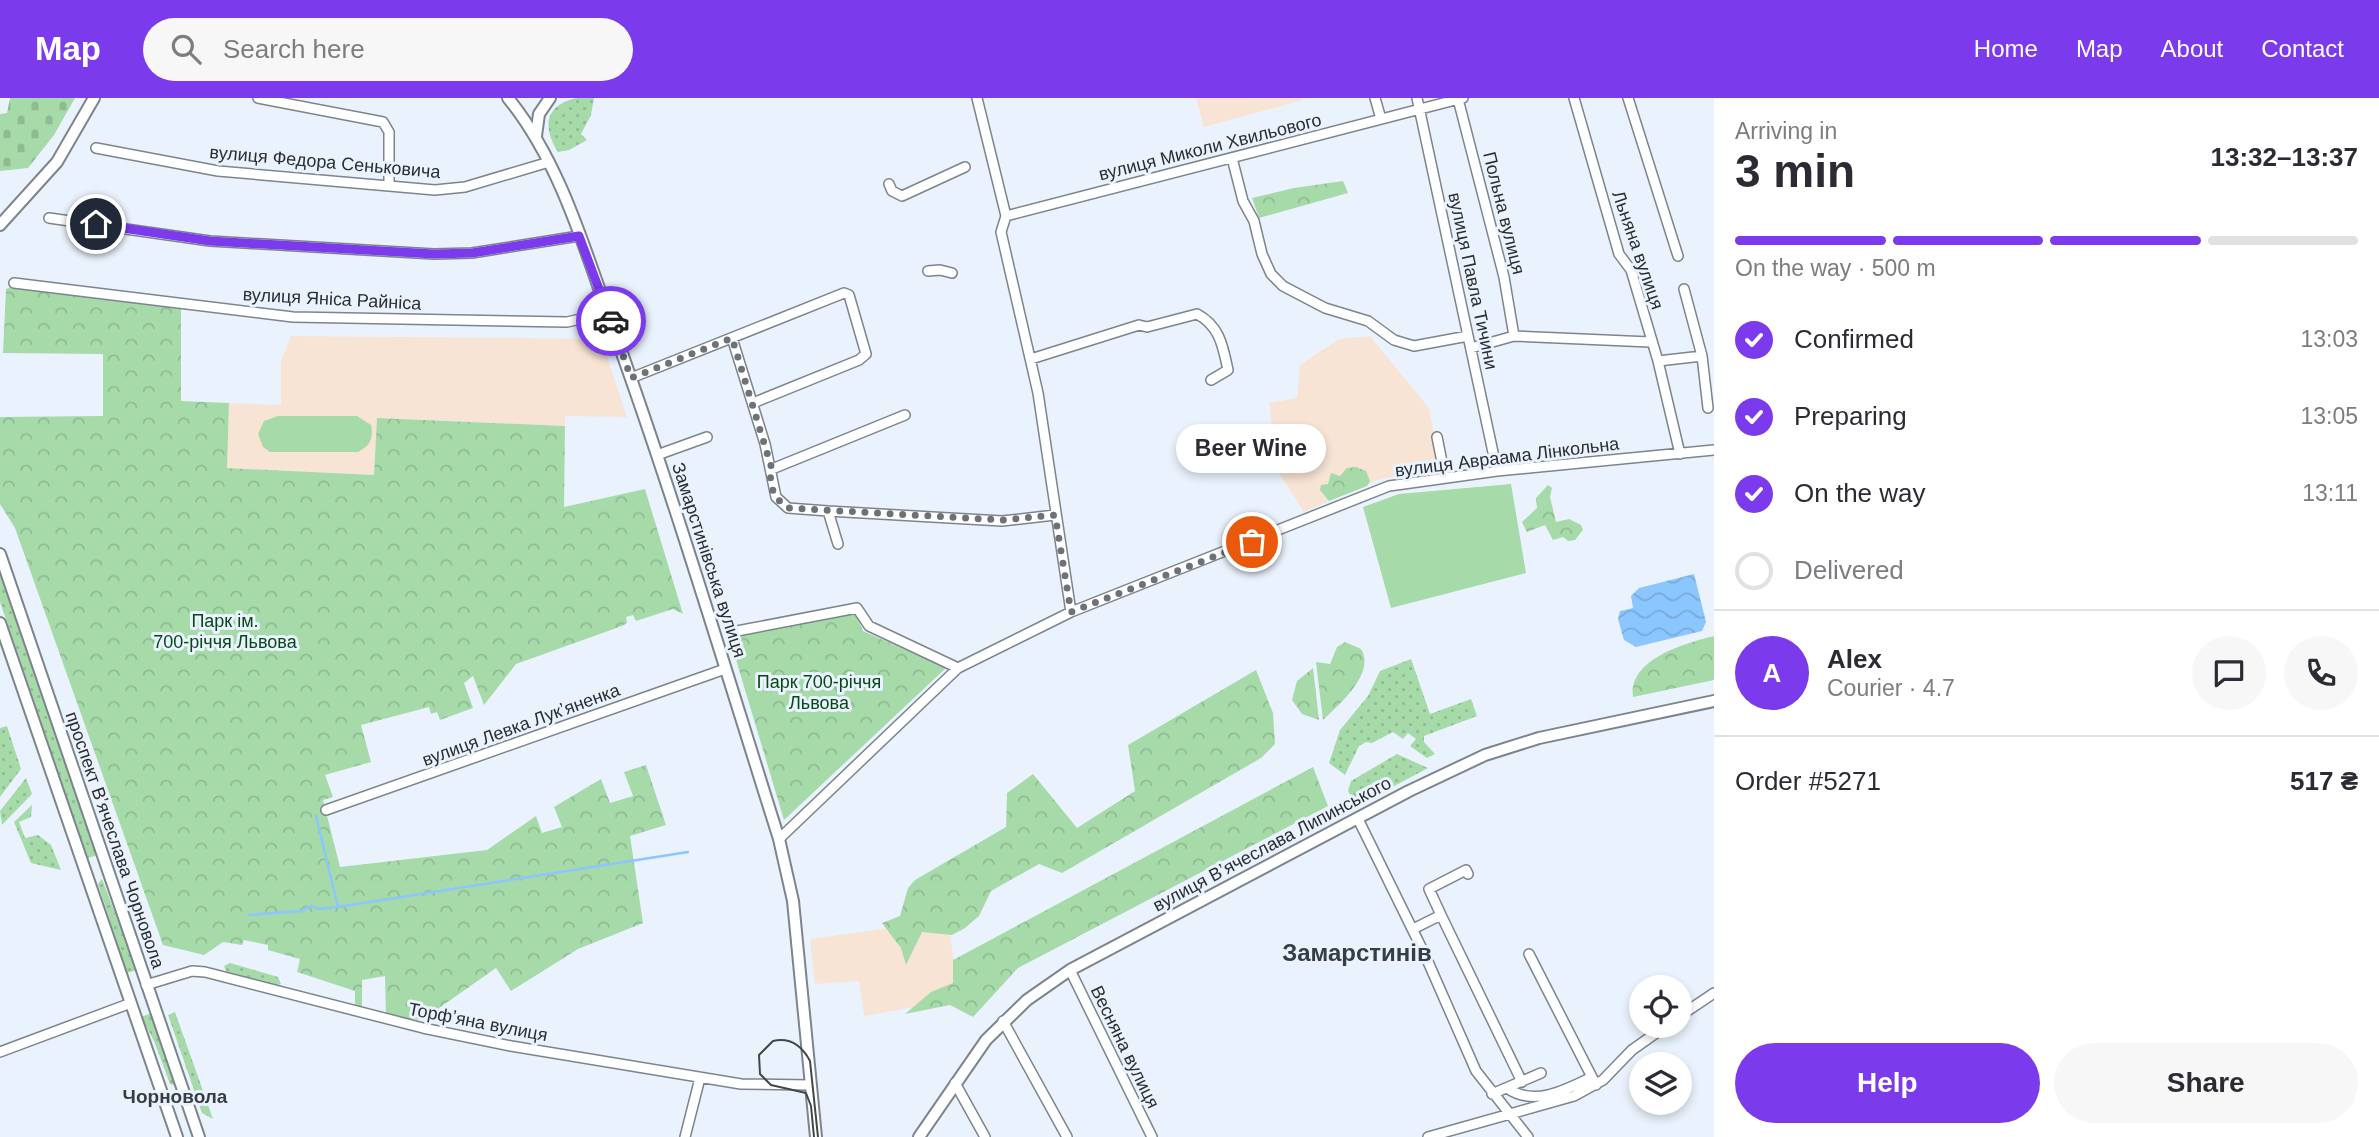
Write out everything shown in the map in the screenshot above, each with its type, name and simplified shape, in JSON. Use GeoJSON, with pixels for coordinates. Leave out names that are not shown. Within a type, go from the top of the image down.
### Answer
{"type":"FeatureCollection","features":[{"type":"Feature","properties":{"kind":"main road"},"geometry":{"type":"LineString","coordinates":[[0,232],[3,222],[57,162],[94,98]]}},
{"type":"Feature","properties":{"kind":"main road","name":"Замарстинівська вулиця"},"geometry":{"type":"LineString","coordinates":[[508,98],[536,136],[549,162],[608,313],[716,635],[779,839],[793,901],[816,1137]]}},
{"type":"Feature","properties":{"kind":"main road"},"geometry":{"type":"LineString","coordinates":[[536,136],[539,114],[550,98]]}},
{"type":"Feature","properties":{"kind":"main road","name":"проспект Вʼячеслава Чорновола"},"geometry":{"type":"LineString","coordinates":[[0,554],[199,1137]]}},
{"type":"Feature","properties":{"kind":"main road","name":"проспект Вʼячеслава Чорновола"},"geometry":{"type":"LineString","coordinates":[[0,623],[177,1137]]}},
{"type":"Feature","properties":{"kind":"main road","name":"вулиця Вʼячеслава Липинського"},"geometry":{"type":"LineString","coordinates":[[919,1137],[955,1083],[1003,1021],[1027,1000],[1070,970],[1485,755],[1539,738],[1714,701]]}},
{"type":"Feature","properties":{"kind":"main road"},"geometry":{"type":"LineString","coordinates":[[90,881],[97,877],[109,877]]}},
{"type":"Feature","properties":{"kind":"main road"},"geometry":{"type":"LineString","coordinates":[[163,1096],[183,1090]]}},
{"type":"Feature","properties":{"kind":"street"},"geometry":{"type":"LineString","coordinates":[[258,98],[383,122],[389,132],[389,185]]}},
{"type":"Feature","properties":{"kind":"street"},"geometry":{"type":"LineString","coordinates":[[977,98],[1006,216],[1001,232],[1031,359],[1071,612]]}},
{"type":"Feature","properties":{"kind":"street"},"geometry":{"type":"LineString","coordinates":[[1375,98],[1381,119]]}},
{"type":"Feature","properties":{"kind":"street","name":"вулиця Павла Тичини"},"geometry":{"type":"LineString","coordinates":[[1417,98],[1497,471]]}},
{"type":"Feature","properties":{"kind":"street","name":"Льняна вулиця"},"geometry":{"type":"LineString","coordinates":[[1574,98],[1619,254],[1631,270],[1650,342],[1658,360],[1680,454]]}},
{"type":"Feature","properties":{"kind":"street"},"geometry":{"type":"LineString","coordinates":[[1628,98],[1678,256]]}},
{"type":"Feature","properties":{"kind":"street","name":"вулиця Миколи Хвильового"},"geometry":{"type":"LineString","coordinates":[[1006,216],[1461,99]]}},
{"type":"Feature","properties":{"kind":"street","name":"Польна вулиця"},"geometry":{"type":"LineString","coordinates":[[1461,99],[1504,277],[1514,336]]}},
{"type":"Feature","properties":{"kind":"street","name":"вулиця Федора Сеньковича"},"geometry":{"type":"LineString","coordinates":[[96,148],[218,171],[435,190],[465,187],[549,162]]}},
{"type":"Feature","properties":{"kind":"street"},"geometry":{"type":"LineString","coordinates":[[1232,158],[1243,201],[1254,221],[1262,254],[1271,274],[1283,286],[1325,307],[1368,321],[1394,340],[1415,346],[1468,337]]}},
{"type":"Feature","properties":{"kind":"street"},"geometry":{"type":"LineString","coordinates":[[889,184],[892,191],[902,196],[965,167]]}},
{"type":"Feature","properties":{"kind":"street"},"geometry":{"type":"LineString","coordinates":[[49,219],[210,241],[434,254],[472,253],[579,236]]}},
{"type":"Feature","properties":{"kind":"street"},"geometry":{"type":"LineString","coordinates":[[928,271],[953,273]]}},
{"type":"Feature","properties":{"kind":"street","name":"вулиця Яніса Райніса"},"geometry":{"type":"LineString","coordinates":[[14,283],[293,317],[567,322],[608,313]]}},
{"type":"Feature","properties":{"kind":"street"},"geometry":{"type":"LineString","coordinates":[[1684,289],[1702,356],[1708,408]]}},
{"type":"Feature","properties":{"kind":"street"},"geometry":{"type":"LineString","coordinates":[[631,378],[844,293],[849,295],[866,354],[859,360],[752,403]]}},
{"type":"Feature","properties":{"kind":"street"},"geometry":{"type":"LineString","coordinates":[[1031,359],[1139,325],[1147,327],[1197,314],[1209,320],[1221,338],[1226,359],[1228,370],[1211,380]]}},
{"type":"Feature","properties":{"kind":"street"},"geometry":{"type":"LineString","coordinates":[[1471,348],[1514,336],[1650,342]]}},
{"type":"Feature","properties":{"kind":"street"},"geometry":{"type":"LineString","coordinates":[[732,338],[772,469],[770,478],[780,503],[788,508],[1002,520],[1055,515]]}},
{"type":"Feature","properties":{"kind":"street"},"geometry":{"type":"LineString","coordinates":[[1658,360],[1702,356]]}},
{"type":"Feature","properties":{"kind":"street"},"geometry":{"type":"LineString","coordinates":[[772,469],[905,415]]}},
{"type":"Feature","properties":{"kind":"street"},"geometry":{"type":"LineString","coordinates":[[657,455],[708,438]]}},
{"type":"Feature","properties":{"kind":"street"},"geometry":{"type":"LineString","coordinates":[[1437,438],[1445,477]]}},
{"type":"Feature","properties":{"kind":"street","name":"вулиця Авраама Лінкольна"},"geometry":{"type":"LineString","coordinates":[[779,839],[958,668],[1071,612],[1389,486],[1497,471],[1714,450]]}},
{"type":"Feature","properties":{"kind":"street"},"geometry":{"type":"LineString","coordinates":[[828,511],[838,544]]}},
{"type":"Feature","properties":{"kind":"street"},"geometry":{"type":"LineString","coordinates":[[737,631],[857,608],[869,626],[958,668]]}},
{"type":"Feature","properties":{"kind":"street","name":"вулиця Левка Лукʼяненка"},"geometry":{"type":"LineString","coordinates":[[326,810],[725,669]]}},
{"type":"Feature","properties":{"kind":"street"},"geometry":{"type":"LineString","coordinates":[[1358,819],[1425,955],[1476,1071],[1528,1137]]}},
{"type":"Feature","properties":{"kind":"street"},"geometry":{"type":"LineString","coordinates":[[1429,889],[1466,870],[1468,873]]}},
{"type":"Feature","properties":{"kind":"street"},"geometry":{"type":"LineString","coordinates":[[1437,880],[1427,885],[1522,1082]]}},
{"type":"Feature","properties":{"kind":"street"},"geometry":{"type":"LineString","coordinates":[[1417,927],[1441,915]]}},
{"type":"Feature","properties":{"kind":"street"},"geometry":{"type":"LineString","coordinates":[[1529,954],[1594,1081]]}},
{"type":"Feature","properties":{"kind":"street","name":"Весняна вулиця"},"geometry":{"type":"LineString","coordinates":[[1070,970],[1080,998],[1152,1137]]}},
{"type":"Feature","properties":{"kind":"street","name":"Торфʼяна вулиця"},"geometry":{"type":"LineString","coordinates":[[146,985],[192,971],[205,972],[423,1028],[700,1078],[741,1084],[810,1085]]}},
{"type":"Feature","properties":{"kind":"street"},"geometry":{"type":"LineString","coordinates":[[1692,1008],[1714,993]]}},
{"type":"Feature","properties":{"kind":"street"},"geometry":{"type":"LineString","coordinates":[[0,1052],[131,1003]]}},
{"type":"Feature","properties":{"kind":"street"},"geometry":{"type":"LineString","coordinates":[[1003,1021],[1068,1137]]}},
{"type":"Feature","properties":{"kind":"street"},"geometry":{"type":"LineString","coordinates":[[1428,1137],[1574,1096],[1648,1038]]}},
{"type":"Feature","properties":{"kind":"street"},"geometry":{"type":"LineString","coordinates":[[1492,1094],[1541,1073]]}},
{"type":"Feature","properties":{"kind":"street"},"geometry":{"type":"LineString","coordinates":[[685,1137],[700,1078]]}},
{"type":"Feature","properties":{"kind":"street"},"geometry":{"type":"LineString","coordinates":[[1507,1088],[1530,1098],[1594,1081]]}},
{"type":"Feature","properties":{"kind":"street"},"geometry":{"type":"LineString","coordinates":[[955,1083],[985,1137]]}},
{"type":"Feature","properties":{"kind":"shaded area"},"geometry":{"type":"Polygon","coordinates":[[[1196,98],[1302,98],[1303,100],[1204,127],[1196,98]]]}},
{"type":"Feature","properties":{"kind":"shaded area"},"geometry":{"type":"Polygon","coordinates":[[[291,336],[601,339],[627,417],[565,416],[565,426],[377,418],[374,475],[227,468],[229,403],[281,405],[281,361],[291,336]]]}},
{"type":"Feature","properties":{"kind":"shaded area"},"geometry":{"type":"Polygon","coordinates":[[[1370,336],[1429,408],[1440,467],[1377,480],[1304,512],[1278,471],[1269,403],[1297,398],[1300,365],[1339,339],[1370,336]]]}},
{"type":"Feature","properties":{"kind":"shaded area"},"geometry":{"type":"Polygon","coordinates":[[[948,920],[959,999],[864,1016],[859,981],[815,984],[810,939],[948,920]]]}},
{"type":"Feature","properties":{"kind":"green space"},"geometry":{"type":"Polygon","coordinates":[[[10,98],[75,98],[54,135],[28,168],[0,171],[0,114],[7,113],[10,98]]]}},
{"type":"Feature","properties":{"kind":"green space"},"geometry":{"type":"Polygon","coordinates":[[[576,98],[594,98],[591,115],[581,134],[587,140],[569,150],[558,152],[550,134],[549,118],[558,106],[576,98]]]}},
{"type":"Feature","properties":{"kind":"green space"},"geometry":{"type":"Polygon","coordinates":[[[1343,181],[1348,193],[1259,218],[1252,198],[1294,188],[1343,181]]]}},
{"type":"Feature","properties":{"kind":"green space","name":"Парк ім. 700-річчя Львова"},"geometry":{"type":"Polygon","coordinates":[[[13,286],[181,307],[181,401],[229,403],[227,468],[374,475],[377,418],[565,426],[564,507],[645,489],[683,614],[673,609],[636,621],[633,615],[626,617],[627,623],[622,626],[516,664],[484,705],[473,676],[464,683],[473,708],[440,720],[437,712],[431,714],[429,707],[361,725],[371,762],[325,775],[333,797],[323,800],[340,867],[487,850],[536,816],[542,833],[562,827],[554,807],[601,779],[610,803],[633,796],[624,772],[646,765],[666,825],[630,836],[643,923],[578,949],[511,991],[496,968],[422,1020],[386,1017],[385,976],[362,980],[362,1010],[355,1009],[355,991],[297,972],[300,959],[268,950],[268,945],[244,940],[242,945],[223,942],[204,955],[163,945],[15,528],[0,504],[0,417],[103,416],[103,354],[3,353],[6,289],[13,286]]]}},
{"type":"Feature","properties":{"kind":"green space"},"geometry":{"type":"Polygon","coordinates":[[[278,416],[357,416],[371,425],[372,434],[366,447],[358,452],[270,452],[263,447],[258,434],[264,421],[278,416]]]}},
{"type":"Feature","properties":{"kind":"green space"},"geometry":{"type":"Polygon","coordinates":[[[1356,467],[1366,471],[1370,481],[1367,486],[1329,501],[1320,490],[1321,485],[1328,484],[1331,473],[1340,476],[1347,468],[1356,467]]]}},
{"type":"Feature","properties":{"kind":"green space"},"geometry":{"type":"Polygon","coordinates":[[[1511,484],[1526,573],[1391,608],[1363,507],[1399,494],[1511,484]]]}},
{"type":"Feature","properties":{"kind":"green space"},"geometry":{"type":"Polygon","coordinates":[[[1548,485],[1552,488],[1550,497],[1556,522],[1569,519],[1581,525],[1583,530],[1575,540],[1568,541],[1563,537],[1553,540],[1545,525],[1527,532],[1522,522],[1537,508],[1536,498],[1548,485]]]}},
{"type":"Feature","properties":{"kind":"green space"},"geometry":{"type":"Polygon","coordinates":[[[0,570],[98,855],[88,858],[0,602],[0,570]]]}},
{"type":"Feature","properties":{"kind":"green space","name":"Парк 700-річчя Львова"},"geometry":{"type":"Polygon","coordinates":[[[855,613],[863,631],[946,668],[784,820],[728,633],[730,637],[855,613]]]}},
{"type":"Feature","properties":{"kind":"green space"},"geometry":{"type":"Polygon","coordinates":[[[1714,636],[1714,680],[1633,697],[1634,684],[1649,663],[1675,648],[1714,636]]]}},
{"type":"Feature","properties":{"kind":"green space"},"geometry":{"type":"Polygon","coordinates":[[[1345,642],[1361,649],[1364,668],[1354,688],[1323,720],[1316,662],[1330,664],[1337,647],[1345,642]]]}},
{"type":"Feature","properties":{"kind":"green space"},"geometry":{"type":"Polygon","coordinates":[[[1411,659],[1430,714],[1471,699],[1477,716],[1424,736],[1424,742],[1435,754],[1427,758],[1410,746],[1416,739],[1408,733],[1403,739],[1393,732],[1372,743],[1366,742],[1359,746],[1345,775],[1329,763],[1340,730],[1368,696],[1380,671],[1411,659]]]}},
{"type":"Feature","properties":{"kind":"green space"},"geometry":{"type":"Polygon","coordinates":[[[1313,668],[1319,720],[1302,714],[1292,700],[1297,681],[1313,668]]]}},
{"type":"Feature","properties":{"kind":"green space"},"geometry":{"type":"Polygon","coordinates":[[[1256,670],[1273,713],[1275,744],[1261,758],[1062,873],[1039,864],[991,891],[979,916],[965,928],[952,935],[922,932],[906,965],[901,948],[882,923],[900,916],[908,888],[915,880],[1006,827],[1007,793],[1033,774],[1077,828],[1135,791],[1128,745],[1256,670]]]}},
{"type":"Feature","properties":{"kind":"green space"},"geometry":{"type":"Polygon","coordinates":[[[7,726],[21,769],[0,797],[0,728],[7,726]]]}},
{"type":"Feature","properties":{"kind":"green space"},"geometry":{"type":"Polygon","coordinates":[[[1397,754],[1428,768],[1357,806],[1348,791],[1351,781],[1397,754]]]}},
{"type":"Feature","properties":{"kind":"green space"},"geometry":{"type":"Polygon","coordinates":[[[1313,767],[1328,806],[1018,968],[973,1017],[950,1005],[905,1014],[931,992],[953,983],[953,960],[1313,767]]]}},
{"type":"Feature","properties":{"kind":"green space"},"geometry":{"type":"Polygon","coordinates":[[[26,778],[32,794],[2,825],[0,811],[26,778]]]}},
{"type":"Feature","properties":{"kind":"green space"},"geometry":{"type":"Polygon","coordinates":[[[32,805],[31,817],[19,822],[25,838],[38,835],[51,845],[61,870],[31,863],[14,822],[32,805]]]}},
{"type":"Feature","properties":{"kind":"green space"},"geometry":{"type":"Polygon","coordinates":[[[102,879],[137,970],[127,973],[98,884],[102,879]]]}},
{"type":"Feature","properties":{"kind":"green space"},"geometry":{"type":"Polygon","coordinates":[[[230,963],[278,977],[281,984],[276,986],[227,973],[224,966],[230,963]]]}},
{"type":"Feature","properties":{"kind":"green space"},"geometry":{"type":"Polygon","coordinates":[[[175,1012],[213,1119],[202,1113],[168,1015],[175,1012]]]}},
{"type":"Feature","properties":{"kind":"green space"},"geometry":{"type":"Polygon","coordinates":[[[152,1013],[174,1085],[170,1084],[154,1041],[141,1017],[152,1013]]]}},
{"type":"Feature","properties":{"kind":"water"},"geometry":{"type":"Polygon","coordinates":[[[1694,574],[1706,622],[1702,631],[1636,647],[1624,640],[1618,619],[1620,611],[1633,608],[1631,596],[1639,588],[1694,574]]]}},
{"type":"Feature","properties":{"kind":"waterway"},"geometry":{"type":"LineString","coordinates":[[316,816],[338,907],[688,852]]}},
{"type":"Feature","properties":{"kind":"waterway"},"geometry":{"type":"LineString","coordinates":[[249,915],[301,911],[312,906],[318,909],[337,907]]}},
{"type":"Feature","properties":{"kind":"tram line"},"geometry":{"type":"LineString","coordinates":[[814,1137],[811,1106],[806,1093],[771,1085],[760,1074],[759,1055],[773,1041],[785,1040],[795,1044],[810,1061],[818,1137]]}},
{"type":"Feature","properties":{"kind":"way so far"},"geometry":{"type":"LineString","coordinates":[[611,321],[631,378],[732,338],[772,469],[770,478],[774,492],[780,503],[788,508],[1002,520],[1055,515],[1071,612],[1252,542]]}},
{"type":"Feature","properties":{"kind":"place","name":"Beer Wine"},"geometry":{"type":"Point","coordinates":[1252,542]}},
{"type":"Feature","properties":{"kind":"district","name":"Замарстинів"},"geometry":{"type":"Point","coordinates":[1357,952]}},
{"type":"Feature","properties":{"kind":"district","name":"Чорновола"},"geometry":{"type":"Point","coordinates":[175,1096]}},
{"type":"Feature","properties":{"kind":"route"},"geometry":{"type":"LineString","coordinates":[[96,224],[210,241],[434,254],[472,253],[579,236],[611,321]]}}]}
